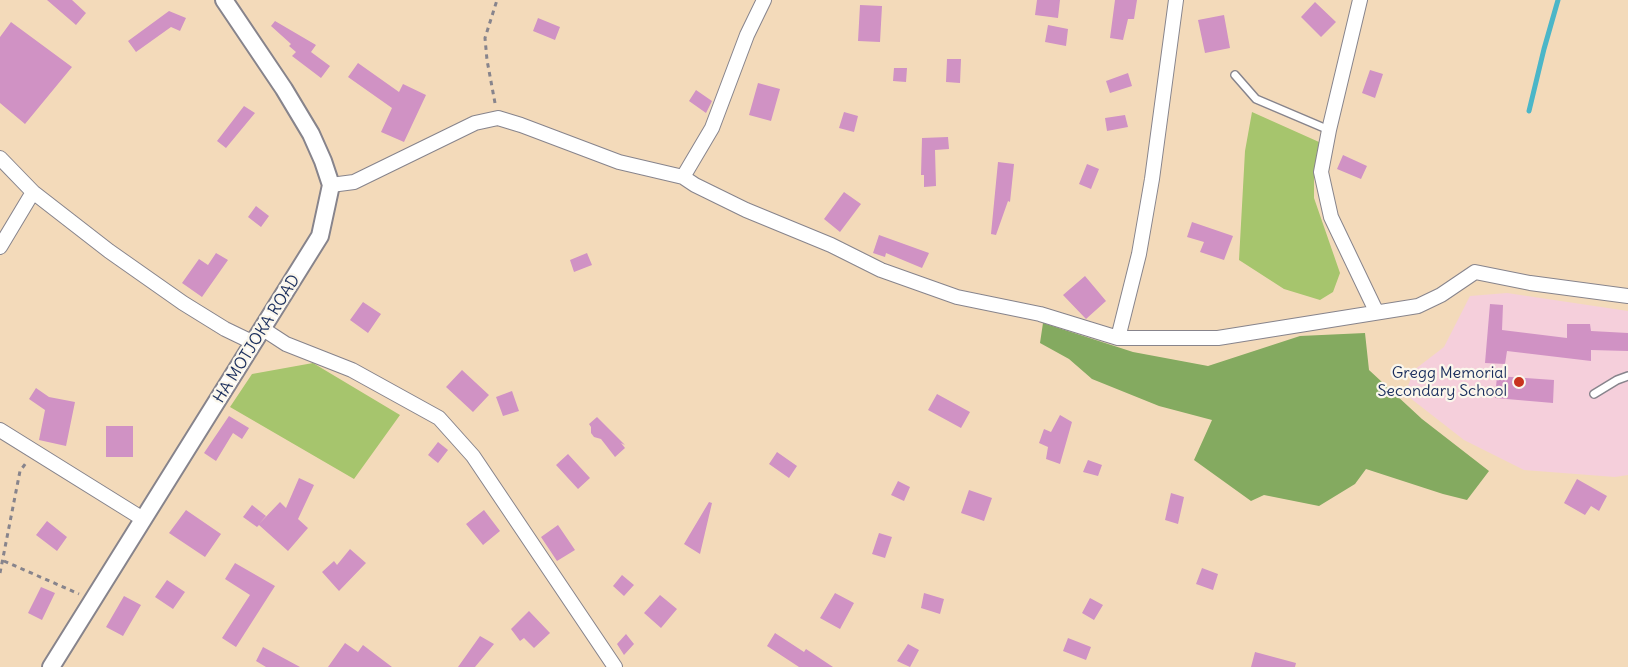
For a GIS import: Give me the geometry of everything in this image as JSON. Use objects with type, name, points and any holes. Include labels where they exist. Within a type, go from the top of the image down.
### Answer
[{"type":"street","points":[[224,0],[284,89],[305,125],[323,160],[331,185],[354,182],[475,123],[498,118],[619,162],[683,177],[746,210],[892,274],[957,297],[1040,314],[1118,338],[1218,338],[1418,306],[1441,295],[1475,272],[1530,284],[1628,296]]},
{"type":"street","points":[[683,177],[712,128],[747,35],[764,0]]},
{"type":"street","points":[[1118,338],[1139,254],[1152,179],[1163,112],[1176,0]]},
{"type":"street","points":[[1360,0],[1321,172],[1331,217],[1376,311]]},
{"type":"street","points":[[0,158],[33,192],[110,251],[183,303],[225,329],[286,344],[352,370],[439,418],[473,456],[615,667]]},
{"type":"street","name":"HA MOTJOKA ROAD","points":[[51,667],[320,236],[331,185]]},
{"type":"street","points":[[0,247],[33,192]]},
{"type":"street","points":[[0,430],[144,519]]},
{"type":"lane","points":[[1235,75],[1256,99],[1329,130]]},
{"type":"lane","points":[[1594,394],[1628,376]]},
{"type":"path","points":[[498,0],[485,38],[498,118]]},
{"type":"path","points":[[0,573],[20,471],[34,451]]},
{"type":"path","points":[[4,561],[93,600]]},
{"type":"shaded area","name":"Gregg Memorial Secondary School","points":[[1507,293],[1628,311],[1628,475],[1615,477],[1524,470],[1464,440],[1405,394],[1414,370],[1444,347],[1470,296]]},
{"type":"green space","points":[[1252,112],[1319,142],[1314,175],[1314,198],[1340,273],[1333,292],[1320,300],[1284,289],[1239,260],[1245,151]]},
{"type":"green space","points":[[1043,323],[1133,352],[1208,366],[1300,336],[1365,333],[1369,370],[1422,419],[1489,471],[1467,500],[1366,469],[1355,484],[1319,506],[1264,495],[1251,501],[1194,460],[1212,420],[1159,406],[1092,379],[1069,359],[1040,343]]},
{"type":"green space","points":[[313,363],[400,415],[354,479],[230,407],[252,374]]},
{"type":"building","points":[[47,0],[72,0],[86,13],[76,25]]},
{"type":"building","points":[[1037,0],[1060,0],[1058,18],[1035,15]]},
{"type":"building","points":[[1115,0],[1137,0],[1134,19],[1128,19],[1123,40],[1110,38]]},
{"type":"building","points":[[1315,2],[1336,22],[1321,37],[1301,17]]},
{"type":"building","points":[[860,5],[882,6],[880,42],[858,41]]},
{"type":"building","points":[[169,11],[186,18],[180,31],[171,27],[136,52],[128,41]]},
{"type":"building","points":[[1224,15],[1230,48],[1205,53],[1198,20]]},
{"type":"building","points":[[538,18],[560,27],[555,40],[533,31]]},
{"type":"building","points":[[275,21],[316,45],[311,52],[330,66],[321,78],[292,56],[296,52],[289,46],[291,44],[271,26]]},
{"type":"building","points":[[11,22],[72,67],[25,124],[0,103],[0,37]]},
{"type":"building","points":[[1048,25],[1068,29],[1066,46],[1045,42]]},
{"type":"building","points":[[947,59],[961,59],[960,83],[946,82]]},
{"type":"building","points":[[358,63],[399,92],[403,84],[426,95],[404,142],[381,132],[392,108],[348,77]]},
{"type":"building","points":[[894,68],[907,68],[906,82],[893,81]]},
{"type":"building","points":[[1370,70],[1383,74],[1375,98],[1362,93]]},
{"type":"building","points":[[1128,73],[1132,86],[1110,93],[1106,81]]},
{"type":"building","points":[[758,83],[780,89],[771,121],[749,115]]},
{"type":"building","points":[[696,90],[712,101],[706,113],[689,101]]},
{"type":"building","points":[[244,106],[255,113],[226,148],[217,141]]},
{"type":"building","points":[[844,112],[858,116],[854,132],[839,128]]},
{"type":"building","points":[[1125,115],[1128,127],[1107,131],[1105,118]]},
{"type":"building","points":[[948,137],[949,149],[935,150],[936,186],[924,187],[924,175],[921,175],[922,138]]},
{"type":"building","points":[[1343,155],[1367,166],[1361,179],[1337,169]]},
{"type":"building","points":[[998,162],[1014,164],[1010,202],[1008,201],[996,235],[991,234]]},
{"type":"building","points":[[1087,164],[1099,169],[1091,189],[1079,184]]},
{"type":"building","points":[[844,192],[861,204],[840,232],[824,219]]},
{"type":"building","points":[[256,206],[269,216],[261,227],[248,217]]},
{"type":"building","points":[[1192,222],[1233,236],[1224,260],[1200,252],[1204,242],[1187,237]]},
{"type":"building","points":[[879,235],[929,253],[922,268],[886,253],[885,257],[873,253]]},
{"type":"building","points":[[216,253],[228,260],[202,297],[182,283],[199,259],[208,265]]},
{"type":"building","points":[[587,253],[592,265],[574,272],[570,260]]},
{"type":"building","points":[[1085,276],[1106,301],[1086,319],[1063,295]]},
{"type":"building","points":[[363,302],[381,314],[368,333],[350,320]]},
{"type":"building","points":[[1490,304],[1503,305],[1502,330],[1567,338],[1567,324],[1590,324],[1591,331],[1628,333],[1628,351],[1591,350],[1591,361],[1507,351],[1505,364],[1485,363]]},
{"type":"building","points":[[462,370],[489,395],[473,412],[446,387]]},
{"type":"building","points":[[1497,376],[1554,380],[1553,403],[1495,398]]},
{"type":"building","points":[[36,388],[49,397],[75,402],[66,446],[39,440],[45,410],[29,399]]},
{"type":"building","points":[[512,391],[519,411],[503,416],[496,397]]},
{"type":"building","points":[[937,394],[970,412],[961,428],[928,410]]},
{"type":"building","points":[[1060,415],[1072,422],[1060,464],[1046,459],[1048,447],[1039,443],[1044,429],[1051,432]]},
{"type":"building","points":[[229,416],[249,428],[242,439],[233,433],[216,461],[204,453]]},
{"type":"building","points":[[597,417],[625,445],[621,443],[625,448],[615,457],[601,439],[594,437],[591,433],[589,424]]},
{"type":"building","points":[[106,426],[133,426],[133,457],[106,457]]},
{"type":"building","points":[[438,442],[448,450],[438,463],[428,455]]},
{"type":"building","points":[[777,452],[797,466],[789,478],[769,464]]},
{"type":"building","points":[[568,454],[590,478],[578,489],[556,465]]},
{"type":"building","points":[[1088,460],[1102,465],[1098,476],[1083,472]]},
{"type":"building","points":[[299,478],[314,485],[298,519],[308,528],[288,551],[259,525],[257,527],[243,517],[252,505],[266,516],[259,524],[280,502],[286,508]]},
{"type":"building","points":[[1577,479],[1607,496],[1599,511],[1591,506],[1585,515],[1564,503]]},
{"type":"building","points":[[898,481],[910,487],[904,501],[891,495]]},
{"type":"building","points":[[969,490],[992,498],[984,521],[961,513]]},
{"type":"building","points":[[1171,493],[1184,497],[1178,524],[1165,520]]},
{"type":"building","points":[[709,502],[712,503],[700,554],[684,544]]},
{"type":"building","points":[[186,510],[221,534],[205,557],[169,533]]},
{"type":"building","points":[[484,510],[500,531],[483,545],[466,524]]},
{"type":"building","points":[[47,521],[67,537],[57,551],[36,535]]},
{"type":"building","points":[[558,525],[575,550],[557,561],[541,537]]},
{"type":"building","points":[[879,533],[892,537],[885,558],[872,554]]},
{"type":"building","points":[[350,549],[366,563],[339,591],[322,572],[334,561],[337,565]]},
{"type":"building","points":[[235,563],[275,586],[236,647],[222,638],[250,595],[225,579]]},
{"type":"building","points":[[1202,568],[1218,574],[1213,590],[1196,584]]},
{"type":"building","points":[[622,575],[634,585],[624,596],[613,586]]},
{"type":"building","points":[[167,580],[185,592],[173,609],[155,597]]},
{"type":"building","points":[[41,587],[55,593],[42,620],[28,613]]},
{"type":"building","points":[[835,593],[854,603],[840,629],[820,618]]},
{"type":"building","points":[[924,593],[944,599],[940,614],[921,608]]},
{"type":"building","points":[[660,595],[677,609],[661,628],[644,613]]},
{"type":"building","points":[[124,596],[141,605],[123,636],[106,627]]},
{"type":"building","points":[[1090,598],[1103,605],[1094,620],[1082,613]]},
{"type":"building","points":[[529,611],[550,633],[534,648],[524,638],[520,641],[511,629]]},
{"type":"building","points":[[775,633],[804,652],[806,649],[833,667],[799,667],[767,646]]},
{"type":"building","points":[[626,634],[634,644],[624,655],[617,644]]},
{"type":"building","points":[[480,636],[494,644],[475,667],[458,667]]},
{"type":"building","points":[[1068,638],[1091,647],[1086,660],[1063,651]]},
{"type":"building","points":[[345,643],[358,652],[363,645],[392,667],[328,667]]},
{"type":"building","points":[[908,644],[919,650],[910,667],[897,661]]},
{"type":"building","points":[[263,647],[300,667],[266,667],[256,661]]},
{"type":"building","points":[[1255,652],[1296,663],[1295,667],[1251,667]]},
{"type":"waterway","points":[[1529,111],[1558,0]]},
{"type":"place","name":"Gregg Memorial Secondary School","points":[[1519,382]]}]
